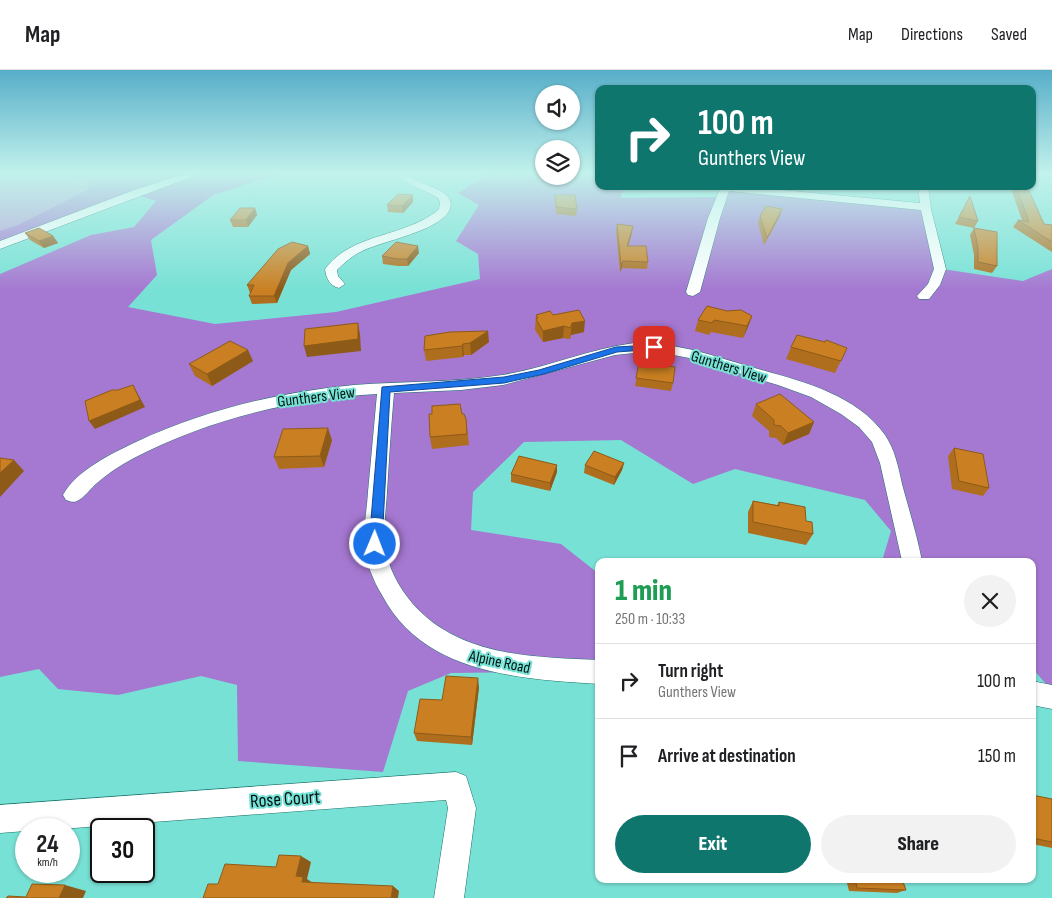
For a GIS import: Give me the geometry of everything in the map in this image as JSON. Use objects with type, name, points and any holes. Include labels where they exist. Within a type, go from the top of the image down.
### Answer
[{"type":"street","points":[[0,245],[83,213]]},
{"type":"street","points":[[339,284],[330,273],[334,265],[347,255],[367,244],[428,222],[440,213]]},
{"type":"street","points":[[693,292],[716,213]]},
{"type":"street","points":[[924,296],[934,285],[940,269],[927,213]]},
{"type":"street","name":"Gunthers View","points":[[73,495],[84,482],[103,467],[142,446],[196,424],[270,402],[338,392],[504,380],[541,372],[616,349],[654,347],[691,354],[811,391],[839,404],[860,418],[873,431],[885,450],[911,558]]},
{"type":"street","name":"Alpine Road","points":[[386,389],[375,544],[383,577],[401,608],[436,639],[469,655],[532,669],[595,672]]},
{"type":"street","points":[[1036,694],[1052,697]]},
{"type":"street","name":"Rose Court","points":[[0,819],[456,786],[462,808],[449,898]]},
{"type":"shaded area","points":[[0,213],[54,213],[0,243]]},
{"type":"shaded area","points":[[42,213],[87,213],[0,247],[0,231],[18,225]]},
{"type":"shaded area","points":[[146,213],[189,213],[151,240],[157,275],[128,307],[215,324],[336,312],[480,279],[478,254],[456,241],[474,213],[928,213],[942,269],[1023,281],[1052,269],[1052,691],[1036,672],[1036,558],[883,558],[891,531],[865,500],[735,469],[693,484],[621,440],[524,442],[473,492],[471,530],[561,544],[595,571],[595,671],[451,673],[408,691],[383,772],[238,761],[237,685],[201,676],[118,695],[58,689],[39,669],[0,677],[0,274],[91,235],[134,227]]},
{"type":"building","points":[[236,213],[252,213],[246,220],[230,220]]},
{"type":"building","points":[[762,213],[780,213],[767,238],[760,216]]},
{"type":"building","points":[[961,213],[975,213],[978,221],[959,217]]},
{"type":"building","points":[[1026,213],[1039,213],[1044,224],[1052,225],[1052,242],[1018,220],[1029,222]]},
{"type":"building","points":[[617,224],[633,226],[627,246],[646,246],[648,262],[623,261],[621,265]]},
{"type":"building","points":[[39,228],[53,236],[39,241],[25,233]]},
{"type":"building","points":[[974,228],[997,232],[997,266],[978,262],[978,248]]},
{"type":"building","points":[[292,242],[308,246],[288,263],[274,296],[249,296],[254,285],[247,285],[278,249]]},
{"type":"building","points":[[396,242],[418,246],[407,259],[382,256]]},
{"type":"building","points":[[707,306],[727,311],[741,310],[752,316],[747,326],[714,320],[712,323],[698,320]]},
{"type":"building","points":[[579,310],[585,321],[572,323],[570,328],[564,326],[543,331],[536,319],[538,318],[536,315],[550,311],[553,315]]},
{"type":"building","points":[[358,323],[358,339],[304,346],[305,329]]},
{"type":"building","points":[[488,331],[462,346],[424,350],[425,336],[450,332]]},
{"type":"building","points":[[797,335],[825,342],[826,340],[847,348],[841,361],[791,347]]},
{"type":"building","points":[[230,341],[248,350],[207,374],[189,364]]},
{"type":"building","points":[[639,362],[675,367],[673,383],[636,378]]},
{"type":"building","points":[[133,385],[140,400],[89,421],[85,401],[112,390]]},
{"type":"building","points":[[780,394],[814,422],[788,433],[781,426],[774,425],[774,420],[756,404]]},
{"type":"building","points":[[460,404],[462,414],[464,414],[466,419],[467,434],[430,437],[429,414],[432,414],[432,406]]},
{"type":"building","points":[[328,428],[320,456],[274,457],[283,429]]},
{"type":"building","points":[[954,448],[983,454],[989,488],[959,481]]},
{"type":"building","points":[[594,451],[624,463],[615,477],[585,465]]},
{"type":"building","points":[[519,456],[557,465],[550,483],[511,474]]},
{"type":"building","points":[[0,458],[14,460],[0,473]]},
{"type":"building","points":[[753,501],[779,506],[779,502],[805,507],[806,521],[812,522],[813,534],[753,522]]},
{"type":"building","points":[[446,676],[478,678],[471,737],[414,733],[420,699],[442,700]]},
{"type":"building","points":[[1036,796],[1052,799],[1052,842],[1036,839]]},
{"type":"building","points":[[279,855],[301,856],[296,876],[303,877],[302,882],[393,886],[391,898],[203,898],[208,884],[218,884],[225,864],[276,867]]},
{"type":"building","points":[[856,883],[903,883],[906,890],[857,888]]},
{"type":"building","points":[[32,884],[65,885],[59,898],[6,898],[8,896],[26,897]]},
{"type":"route","points":[[375,544],[386,389],[504,380],[567,365],[616,349],[654,347]]}]
